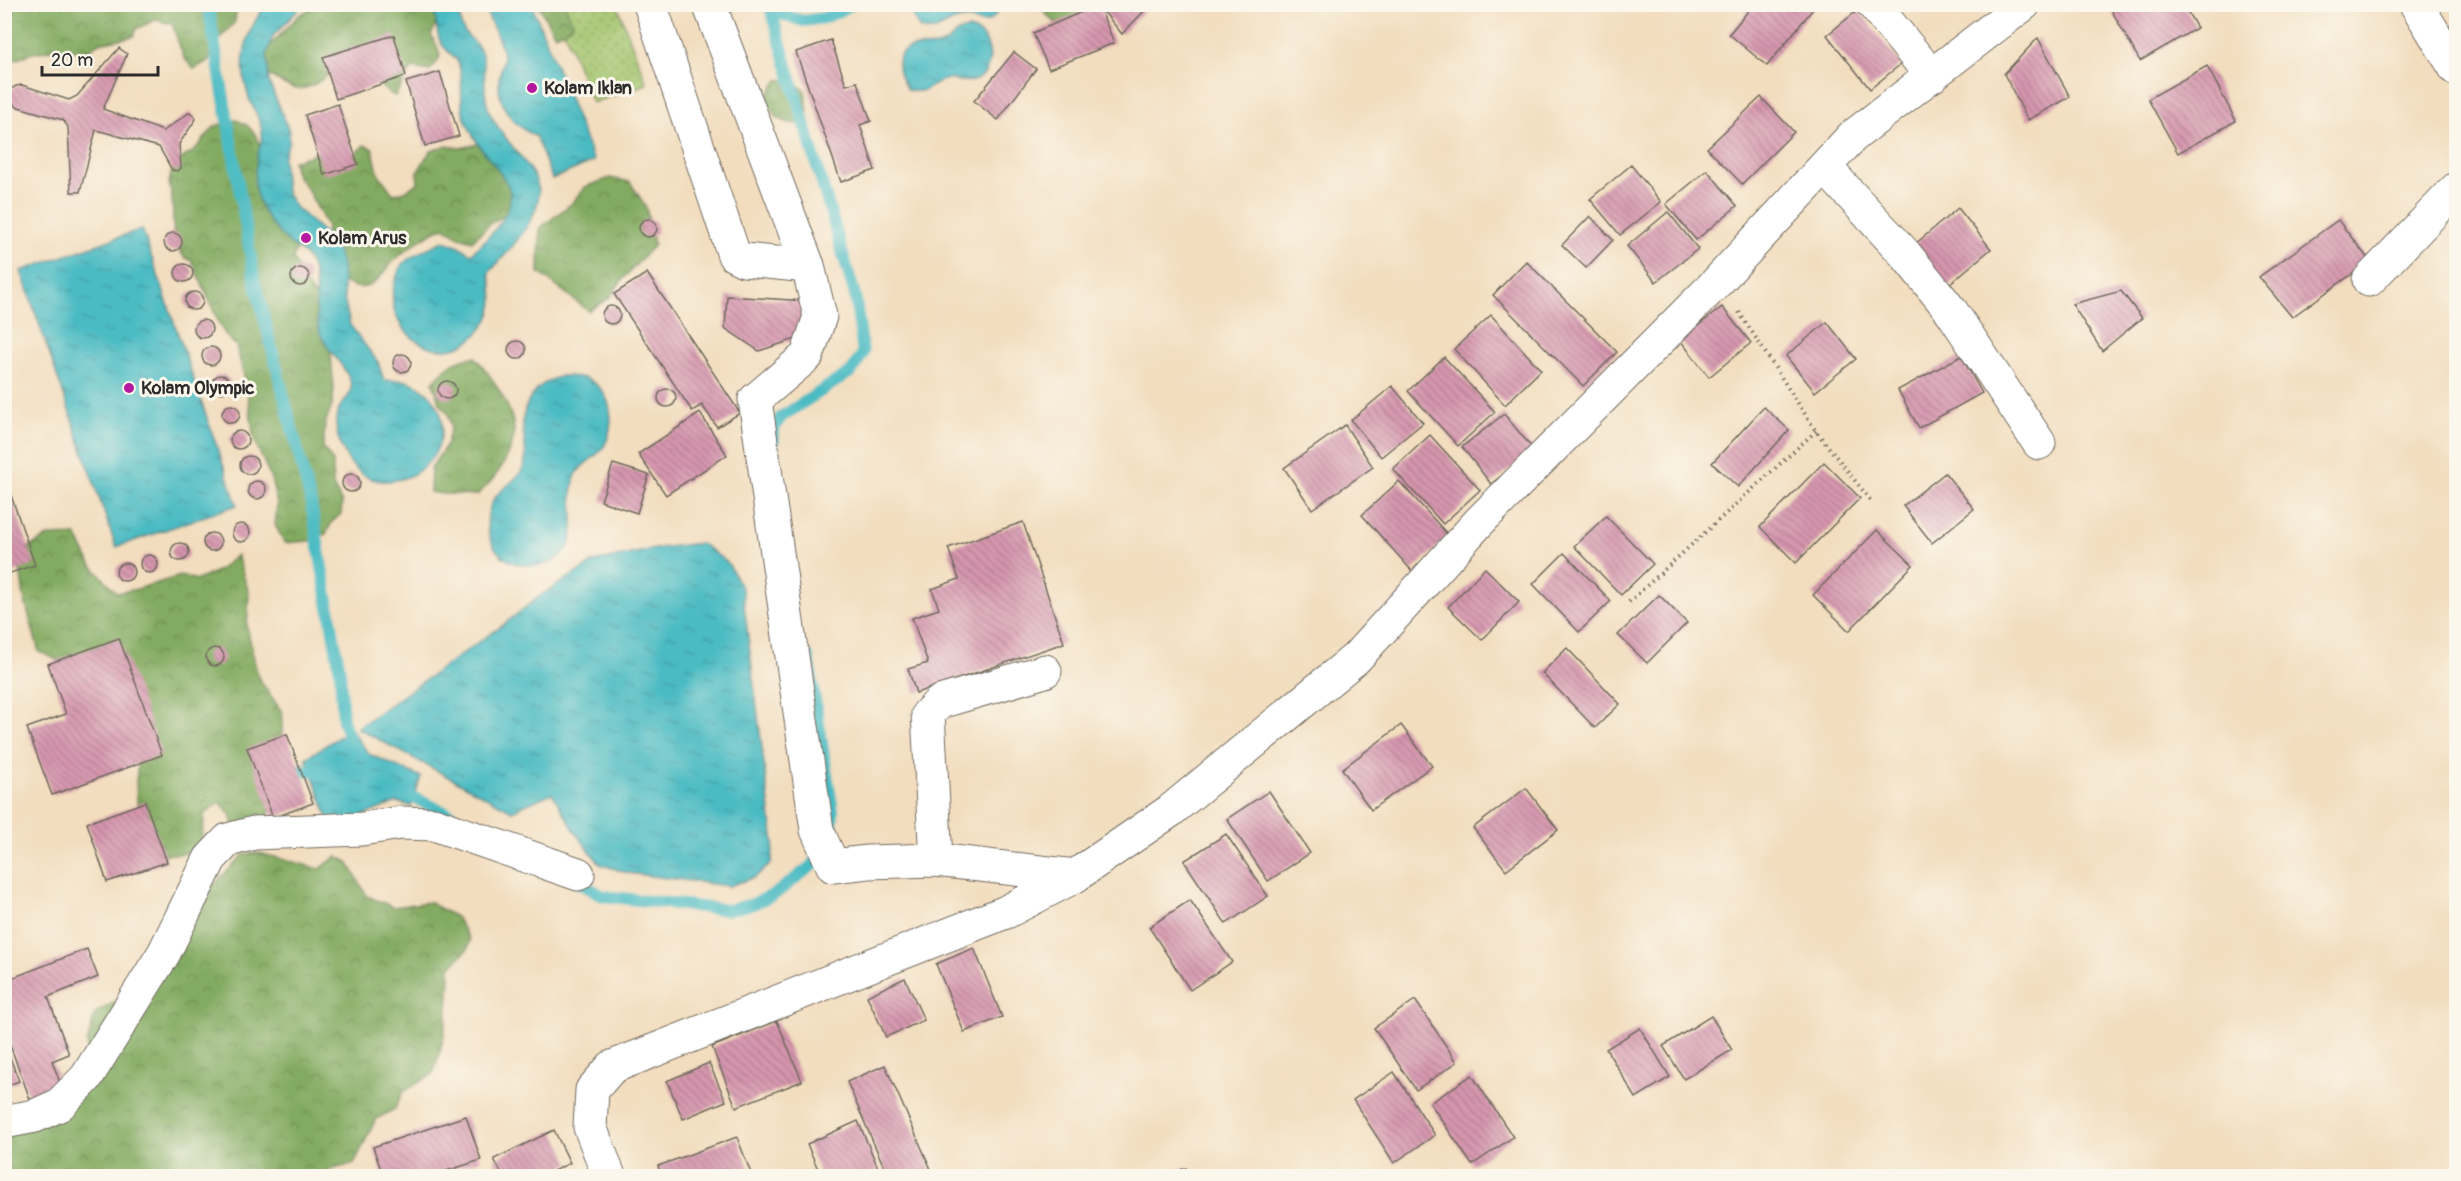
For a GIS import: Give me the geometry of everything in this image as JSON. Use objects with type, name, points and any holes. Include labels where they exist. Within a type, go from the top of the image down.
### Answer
[{"type":"street","points":[[650,4],[734,255],[744,260],[808,266]]},
{"type":"street","points":[[710,4],[808,266],[820,316],[807,356],[755,400],[817,830],[833,866],[868,862],[936,860],[1075,876]]},
{"type":"street","points":[[1873,4],[1932,76]]},
{"type":"street","points":[[609,1176],[590,1127],[592,1090],[612,1067],[1006,912],[1075,876],[1170,811],[1356,658],[1479,522],[1718,281],[1852,137],[2024,4]]},
{"type":"street","points":[[2416,4],[2457,69]]},
{"type":"street","points":[[1825,167],[1906,255],[1952,312],[2039,443]]},
{"type":"street","points":[[2369,280],[2457,189]]},
{"type":"street","points":[[936,860],[928,714],[940,702],[1045,671]]},
{"type":"street","points":[[4,1122],[35,1116],[59,1105],[87,1078],[164,953],[210,859],[228,840],[254,832],[362,829],[401,823],[434,824],[578,874]]},
{"type":"path","points":[[1718,281],[1816,431],[1871,501]]},
{"type":"path","points":[[1629,602],[1816,431]]},
{"type":"green space","points":[[5,4],[237,5],[235,22],[222,36],[208,61],[194,69],[184,58],[172,24],[155,20],[136,29],[134,36],[99,43],[87,51],[51,50],[32,53],[5,64]]},
{"type":"green space","points":[[440,4],[440,16],[431,35],[439,51],[439,58],[429,71],[412,68],[395,96],[386,91],[372,77],[340,66],[310,87],[297,89],[261,71],[262,54],[299,15],[317,5]]},
{"type":"green space","points":[[538,5],[565,5],[573,24],[565,31],[555,35]]},
{"type":"green space","points":[[554,5],[617,5],[647,84],[592,103]]},
{"type":"green space","points":[[1043,5],[1089,5],[1089,9],[1058,25],[1045,13]]},
{"type":"green space","points":[[778,80],[793,80],[805,91],[808,112],[796,124],[779,119],[771,108],[767,96]]},
{"type":"green space","points":[[236,120],[247,125],[255,134],[300,238],[293,259],[312,294],[325,296],[334,389],[332,406],[325,424],[323,448],[333,461],[333,485],[342,503],[341,514],[332,522],[326,534],[310,541],[285,543],[275,525],[277,504],[271,479],[254,439],[246,383],[236,346],[226,336],[217,319],[192,261],[184,257],[174,242],[169,182],[174,163],[194,151],[215,126]]},
{"type":"green space","points":[[486,142],[509,166],[514,210],[491,223],[472,241],[459,237],[444,227],[431,233],[397,258],[380,278],[369,286],[354,287],[339,280],[325,245],[327,226],[306,187],[296,175],[293,161],[323,151],[350,159],[364,145],[373,149],[378,173],[393,194],[405,191],[418,183],[417,173],[430,151],[447,145],[460,148]]},
{"type":"green space","points":[[610,178],[630,182],[646,207],[654,245],[609,298],[589,311],[539,273],[540,228],[572,203],[585,187]]},
{"type":"green space","points":[[475,357],[493,381],[510,412],[514,431],[511,449],[496,475],[477,495],[430,492],[431,468],[447,444],[451,426],[448,414],[439,402],[433,382],[451,364]]},
{"type":"green space","points":[[76,535],[92,566],[117,593],[180,576],[198,580],[219,570],[237,555],[249,593],[247,627],[258,677],[282,712],[282,748],[277,787],[262,836],[236,831],[230,814],[220,802],[204,814],[198,846],[185,853],[152,854],[138,819],[136,782],[139,749],[74,667],[39,652],[24,598],[18,553],[49,536]]},
{"type":"green space","points":[[260,853],[320,869],[337,856],[348,862],[367,896],[393,907],[429,902],[456,917],[470,940],[467,950],[450,967],[446,1021],[433,1074],[403,1092],[395,1109],[376,1119],[354,1164],[333,1169],[318,1176],[5,1176],[5,1126],[91,1081],[87,1044],[95,1013],[138,990],[197,902],[244,854]]},
{"type":"water","points":[[910,4],[1002,5],[986,22],[957,20],[932,31],[920,29],[913,17]]},
{"type":"water","name":"Kolam Arus","points":[[266,5],[303,5],[273,36],[267,54],[269,82],[289,131],[289,142],[283,158],[286,192],[295,207],[323,232],[335,247],[342,264],[344,298],[350,325],[378,362],[384,380],[407,381],[425,391],[436,404],[442,420],[441,437],[435,453],[424,466],[409,476],[389,481],[370,478],[357,470],[344,454],[338,438],[336,422],[340,407],[350,394],[351,384],[349,377],[320,333],[316,313],[315,282],[310,262],[271,222],[256,195],[255,173],[262,132],[245,85],[243,61],[252,26]]},
{"type":"water","name":"Kolam Arus","points":[[433,5],[459,5],[462,27],[479,48],[483,58],[485,95],[489,111],[498,127],[531,171],[537,183],[539,195],[531,220],[524,232],[489,273],[493,298],[491,312],[484,326],[462,345],[446,349],[429,347],[415,339],[403,328],[395,312],[393,295],[399,271],[403,264],[412,257],[443,241],[458,245],[471,254],[495,230],[507,211],[510,196],[506,183],[474,138],[464,116],[459,65],[440,41]]},
{"type":"water","name":"Kolam Iklan","points":[[500,5],[532,5],[594,161],[552,179],[536,137],[520,127],[508,113],[499,88],[502,50],[486,11]]},
{"type":"water","points":[[969,29],[977,32],[987,44],[989,60],[983,75],[972,81],[947,79],[927,89],[908,90],[898,68],[903,52],[915,47],[941,45],[960,31]]},
{"type":"water","name":"Kolam Olympic","points":[[142,229],[237,505],[116,547],[21,271]]},
{"type":"water","points":[[562,376],[584,378],[601,390],[610,408],[610,429],[603,448],[577,473],[573,484],[573,529],[567,549],[558,558],[544,565],[519,564],[508,560],[493,546],[487,525],[488,515],[497,495],[517,477],[524,465],[526,455],[523,420],[528,402],[545,383]]},
{"type":"water","points":[[701,543],[728,563],[742,589],[774,843],[771,864],[755,877],[729,886],[628,873],[600,864],[576,833],[552,793],[512,811],[357,728],[503,625],[541,595],[594,562],[659,548]]},
{"type":"water","points":[[351,729],[369,754],[421,777],[411,806],[397,802],[332,828],[306,758]]},
{"type":"building","points":[[1100,4],[1151,4],[1122,34],[1099,6],[1114,43],[1049,69],[1033,33]]},
{"type":"building","points":[[1754,4],[1817,4],[1767,66],[1729,34]]},
{"type":"building","points":[[2108,4],[2183,4],[2197,28],[2140,61]]},
{"type":"building","points":[[1858,10],[1901,64],[1870,89],[1827,35]]},
{"type":"building","points":[[2456,23],[2456,38],[2451,26]]},
{"type":"building","points":[[394,35],[406,76],[336,99],[323,57]]},
{"type":"building","points":[[2038,38],[2070,97],[2028,120],[2004,74]]},
{"type":"building","points":[[831,40],[846,85],[857,82],[871,121],[860,125],[875,170],[841,182],[796,52]]},
{"type":"building","points":[[119,48],[127,54],[103,109],[163,131],[190,112],[196,119],[179,144],[181,168],[178,171],[172,170],[159,147],[96,130],[80,192],[71,192],[68,127],[63,120],[15,106],[9,96],[10,90],[22,85],[69,100],[77,96]]},
{"type":"building","points":[[1014,52],[1036,69],[998,120],[974,101]]},
{"type":"building","points":[[2207,66],[2236,121],[2178,153],[2148,99]]},
{"type":"building","points":[[440,72],[459,136],[425,146],[406,82]]},
{"type":"building","points":[[1761,97],[1794,132],[1742,184],[1707,148]]},
{"type":"building","points":[[338,104],[358,164],[324,175],[305,115]]},
{"type":"building","points":[[1631,165],[1661,202],[1620,235],[1590,199]]},
{"type":"building","points":[[1707,170],[1737,206],[1696,240],[1666,204]]},
{"type":"building","points":[[1958,208],[1991,249],[1947,286],[1914,245]]},
{"type":"building","points":[[1668,212],[1698,249],[1656,282],[1627,246]]},
{"type":"building","points":[[1590,216],[1613,240],[1586,268],[1562,245]]},
{"type":"building","points":[[648,219],[654,222],[657,228],[654,234],[648,237],[642,234],[639,228],[642,222]]},
{"type":"building","points":[[2338,220],[2370,261],[2292,317],[2259,277]]},
{"type":"building","points":[[173,233],[179,236],[182,242],[179,248],[173,251],[167,248],[164,242],[167,236]]},
{"type":"building","points":[[1526,261],[1617,352],[1583,386],[1493,295]]},
{"type":"building","points":[[184,264],[190,267],[193,273],[190,279],[184,282],[178,279],[175,273],[178,267]]},
{"type":"building","points":[[300,268],[306,271],[309,277],[306,283],[300,286],[294,283],[291,277],[294,271]]},
{"type":"building","points":[[647,273],[740,413],[717,427],[702,405],[692,411],[614,294]]},
{"type":"building","points":[[2121,291],[2142,318],[2102,351],[2072,304]]},
{"type":"building","points":[[194,292],[200,295],[203,301],[200,307],[194,310],[188,307],[185,301],[188,295]]},
{"type":"building","points":[[727,296],[807,301],[805,336],[759,351],[725,328]]},
{"type":"building","points":[[611,306],[617,309],[620,315],[617,321],[611,324],[605,321],[602,315],[605,309]]},
{"type":"building","points":[[1722,307],[1751,343],[1709,377],[1680,340]]},
{"type":"building","points":[[1491,315],[1541,370],[1505,405],[1454,349]]},
{"type":"building","points":[[203,320],[209,323],[212,329],[209,335],[203,338],[197,335],[194,329],[197,323]]},
{"type":"building","points":[[1827,322],[1856,359],[1815,392],[1786,356]]},
{"type":"building","points":[[517,341],[523,344],[526,350],[523,356],[517,359],[511,356],[508,350],[511,344]]},
{"type":"building","points":[[211,347],[217,350],[220,356],[217,362],[211,365],[205,362],[202,356],[205,350]]},
{"type":"building","points":[[402,354],[408,357],[411,363],[408,369],[402,372],[396,369],[393,363],[396,357]]},
{"type":"building","points":[[1961,356],[1982,393],[1919,428],[1898,390]]},
{"type":"building","points":[[1444,357],[1495,412],[1458,446],[1408,391]]},
{"type":"building","points":[[221,375],[227,378],[230,384],[227,390],[221,393],[215,390],[212,384],[215,378]]},
{"type":"building","points":[[447,381],[453,384],[456,390],[453,396],[447,399],[441,396],[438,390],[441,384]]},
{"type":"building","points":[[1392,386],[1423,423],[1381,457],[1351,420]]},
{"type":"building","points":[[667,389],[673,392],[676,398],[673,404],[667,407],[661,404],[658,398],[661,392]]},
{"type":"building","points":[[231,405],[237,408],[240,414],[237,420],[231,423],[225,420],[222,414],[225,408]]},
{"type":"building","points":[[1764,407],[1789,430],[1738,487],[1712,463]]},
{"type":"building","points":[[700,413],[727,455],[666,495],[638,454]]},
{"type":"building","points":[[1504,414],[1534,450],[1491,484],[1462,447]]},
{"type":"building","points":[[1345,425],[1373,467],[1312,509],[1284,468]]},
{"type":"building","points":[[239,431],[245,434],[248,440],[245,446],[239,449],[233,446],[230,440],[233,434]]},
{"type":"building","points":[[1430,435],[1480,490],[1443,524],[1393,469]]},
{"type":"building","points":[[249,456],[255,459],[258,465],[255,471],[249,474],[243,471],[240,465],[243,459]]},
{"type":"building","points":[[1824,462],[1860,498],[1796,563],[1760,527]]},
{"type":"building","points":[[613,464],[649,475],[637,513],[601,501]]},
{"type":"building","points":[[1945,473],[1974,509],[1932,543],[1903,506]]},
{"type":"building","points":[[351,474],[357,477],[360,483],[357,489],[351,492],[345,489],[342,483],[345,477]]},
{"type":"building","points":[[4,475],[35,565],[4,575]]},
{"type":"building","points":[[257,481],[263,484],[266,490],[263,496],[257,499],[251,496],[248,490],[251,484]]},
{"type":"building","points":[[1399,481],[1449,536],[1412,571],[1362,515]]},
{"type":"building","points":[[1606,516],[1653,564],[1621,595],[1574,546]]},
{"type":"building","points":[[1023,522],[1064,643],[916,693],[908,669],[928,663],[912,618],[939,609],[932,589],[959,579],[948,548]]},
{"type":"building","points":[[241,524],[247,527],[250,533],[247,539],[241,542],[235,539],[232,533],[235,527]]},
{"type":"building","points":[[1877,530],[1913,565],[1849,631],[1813,595]]},
{"type":"building","points":[[212,533],[218,536],[221,542],[218,548],[212,551],[206,548],[203,542],[206,536]]},
{"type":"building","points":[[180,543],[186,546],[189,552],[186,558],[180,561],[174,558],[171,552],[174,546]]},
{"type":"building","points":[[1564,553],[1611,601],[1579,632],[1533,584]]},
{"type":"building","points":[[149,555],[155,558],[158,564],[155,570],[149,573],[143,570],[140,564],[143,558]]},
{"type":"building","points":[[125,563],[131,566],[134,572],[131,578],[125,581],[119,578],[116,572],[119,566]]},
{"type":"building","points":[[1485,568],[1519,602],[1482,640],[1448,607]]},
{"type":"building","points":[[1659,595],[1687,623],[1647,663],[1618,635]]},
{"type":"building","points":[[119,638],[162,755],[52,795],[27,728],[66,714],[48,664]]},
{"type":"building","points":[[215,648],[221,651],[224,657],[221,663],[215,666],[209,663],[206,657],[209,651]]},
{"type":"building","points":[[1567,648],[1620,704],[1595,728],[1542,673]]},
{"type":"building","points":[[1401,725],[1432,766],[1371,810],[1342,769]]},
{"type":"building","points":[[287,734],[313,803],[273,818],[247,748]]},
{"type":"building","points":[[1526,788],[1558,830],[1506,870],[1473,828]]},
{"type":"building","points":[[1269,791],[1310,853],[1268,881],[1227,819]]},
{"type":"building","points":[[145,802],[167,862],[107,882],[87,823]]},
{"type":"building","points":[[1226,834],[1268,896],[1226,924],[1184,861]]},
{"type":"building","points":[[1190,900],[1232,962],[1190,990],[1149,927]]},
{"type":"building","points":[[974,948],[1002,1017],[964,1032],[936,964]]},
{"type":"building","points":[[87,949],[98,977],[48,997],[69,1054],[52,1061],[65,1096],[33,1107],[4,1029],[4,981]]},
{"type":"building","points":[[905,978],[924,1020],[886,1037],[867,996]]},
{"type":"building","points":[[1415,1000],[1457,1062],[1416,1090],[1374,1028]]},
{"type":"building","points":[[1711,1016],[1732,1050],[1684,1079],[1663,1046]]},
{"type":"building","points":[[777,1021],[802,1081],[736,1107],[712,1047]]},
{"type":"building","points":[[1640,1028],[1670,1077],[1636,1098],[1606,1049]]},
{"type":"building","points":[[4,1042],[19,1081],[4,1087]]},
{"type":"building","points":[[709,1063],[726,1101],[683,1119],[667,1081]]},
{"type":"building","points":[[885,1065],[934,1176],[888,1176],[847,1082]]},
{"type":"building","points":[[1394,1072],[1435,1135],[1394,1163],[1353,1100]]},
{"type":"building","points":[[1472,1075],[1513,1137],[1472,1165],[1430,1103]]},
{"type":"building","points":[[466,1116],[481,1160],[440,1173],[442,1176],[383,1176],[373,1147]]},
{"type":"building","points":[[858,1121],[879,1170],[865,1176],[821,1176],[807,1144]]},
{"type":"building","points":[[554,1130],[570,1163],[543,1176],[503,1176],[494,1159]]},
{"type":"building","points":[[737,1137],[752,1176],[661,1176],[658,1166]]},
{"type":"building","points":[[1186,1168],[1190,1176],[1166,1176]]},
{"type":"waterway","points":[[208,4],[255,282],[311,503],[340,672],[343,721],[352,746]]},
{"type":"waterway","points":[[774,440],[773,430],[781,417],[852,371],[863,353],[855,295],[771,11],[803,21],[824,18],[853,4]]},
{"type":"waterway","points":[[575,880],[603,896],[728,910],[753,904],[775,894],[814,864],[831,835],[833,812],[808,656]]},
{"type":"waterway","points":[[300,770],[327,772]]},
{"type":"waterway","points":[[401,792],[451,815]]},
{"type":"place","name":"Kolam Iklan","points":[[532,88]]},
{"type":"place","name":"Kolam Arus","points":[[306,238]]},
{"type":"place","name":"Kolam Olympic","points":[[129,388]]}]
